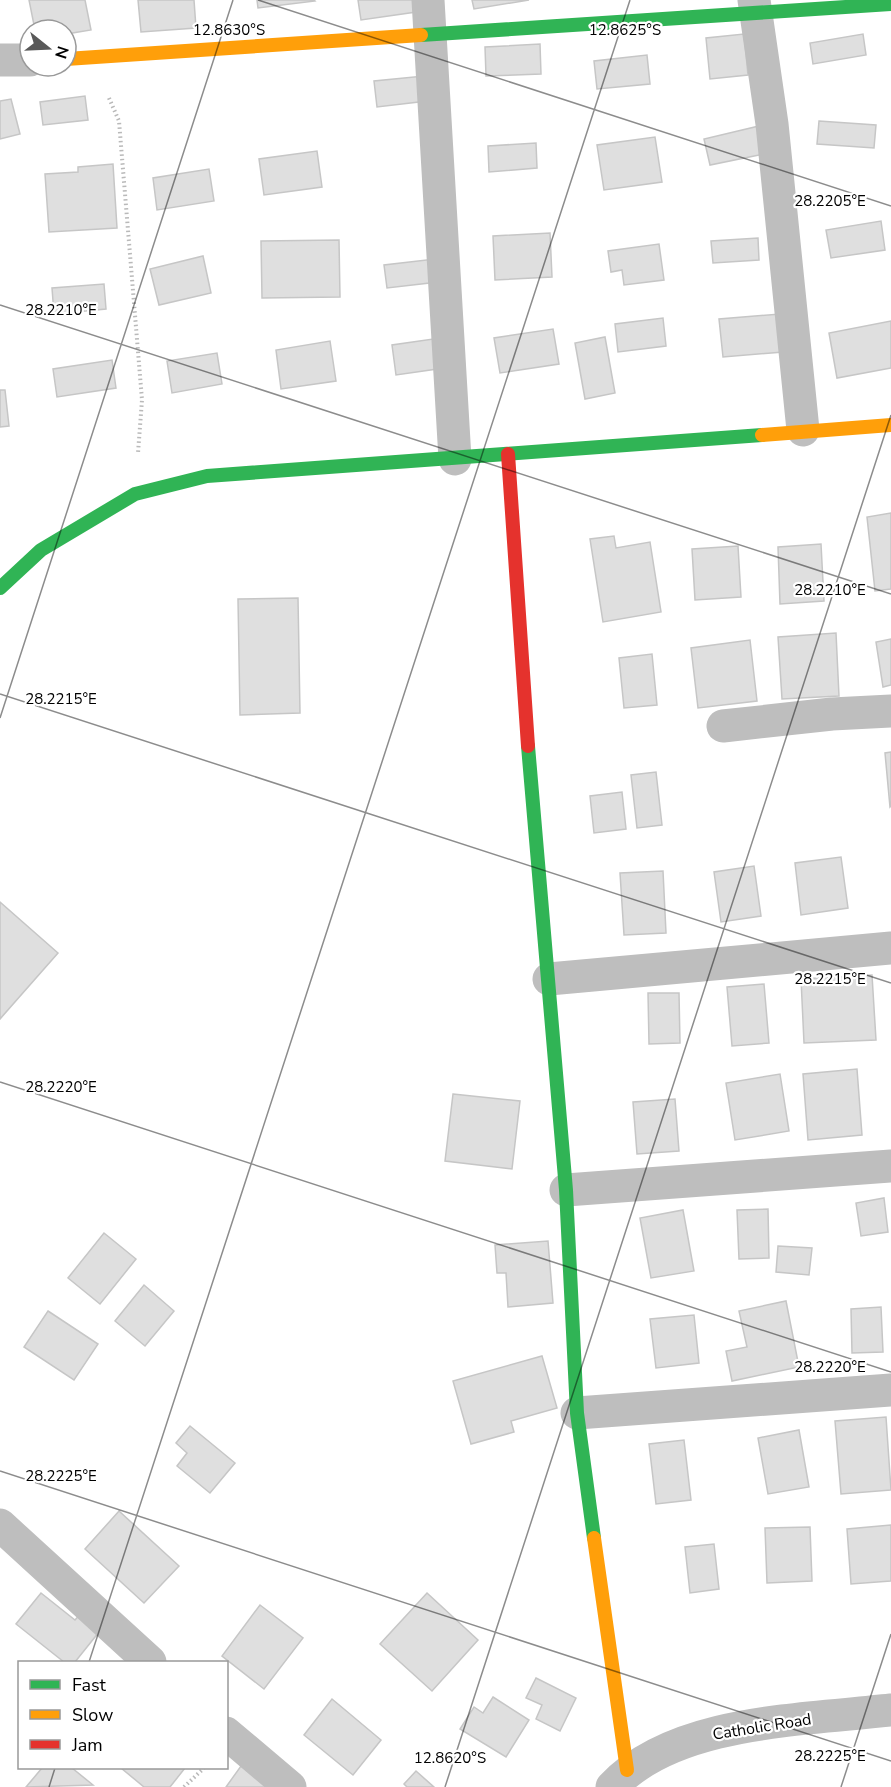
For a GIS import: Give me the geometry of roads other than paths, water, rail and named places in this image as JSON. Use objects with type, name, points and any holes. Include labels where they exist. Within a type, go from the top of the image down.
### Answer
[{"type":"street","points":[[428,0],[432,36],[455,459]]},
{"type":"street","points":[[78,59],[432,36],[755,6],[891,4]]},
{"type":"street","points":[[755,6],[772,124],[803,430]]},
{"type":"street","points":[[0,60],[18,60]]},
{"type":"street","points":[[0,588],[40,550],[135,494],[207,476],[455,459],[891,424]]},
{"type":"street","points":[[508,454],[530,780],[566,1190],[577,1413],[619,1779]]},
{"type":"street","points":[[723,726],[832,714],[891,711]]},
{"type":"street","points":[[549,979],[891,948]]},
{"type":"street","points":[[566,1190],[891,1166]]},
{"type":"street","points":[[577,1413],[891,1390]]},
{"type":"street","points":[[0,1525],[149,1661]]},
{"type":"street","name":"Catholic Road","points":[[619,1779],[682,1742],[733,1729],[891,1710]]},
{"type":"street","points":[[228,1735],[290,1787]]}]
